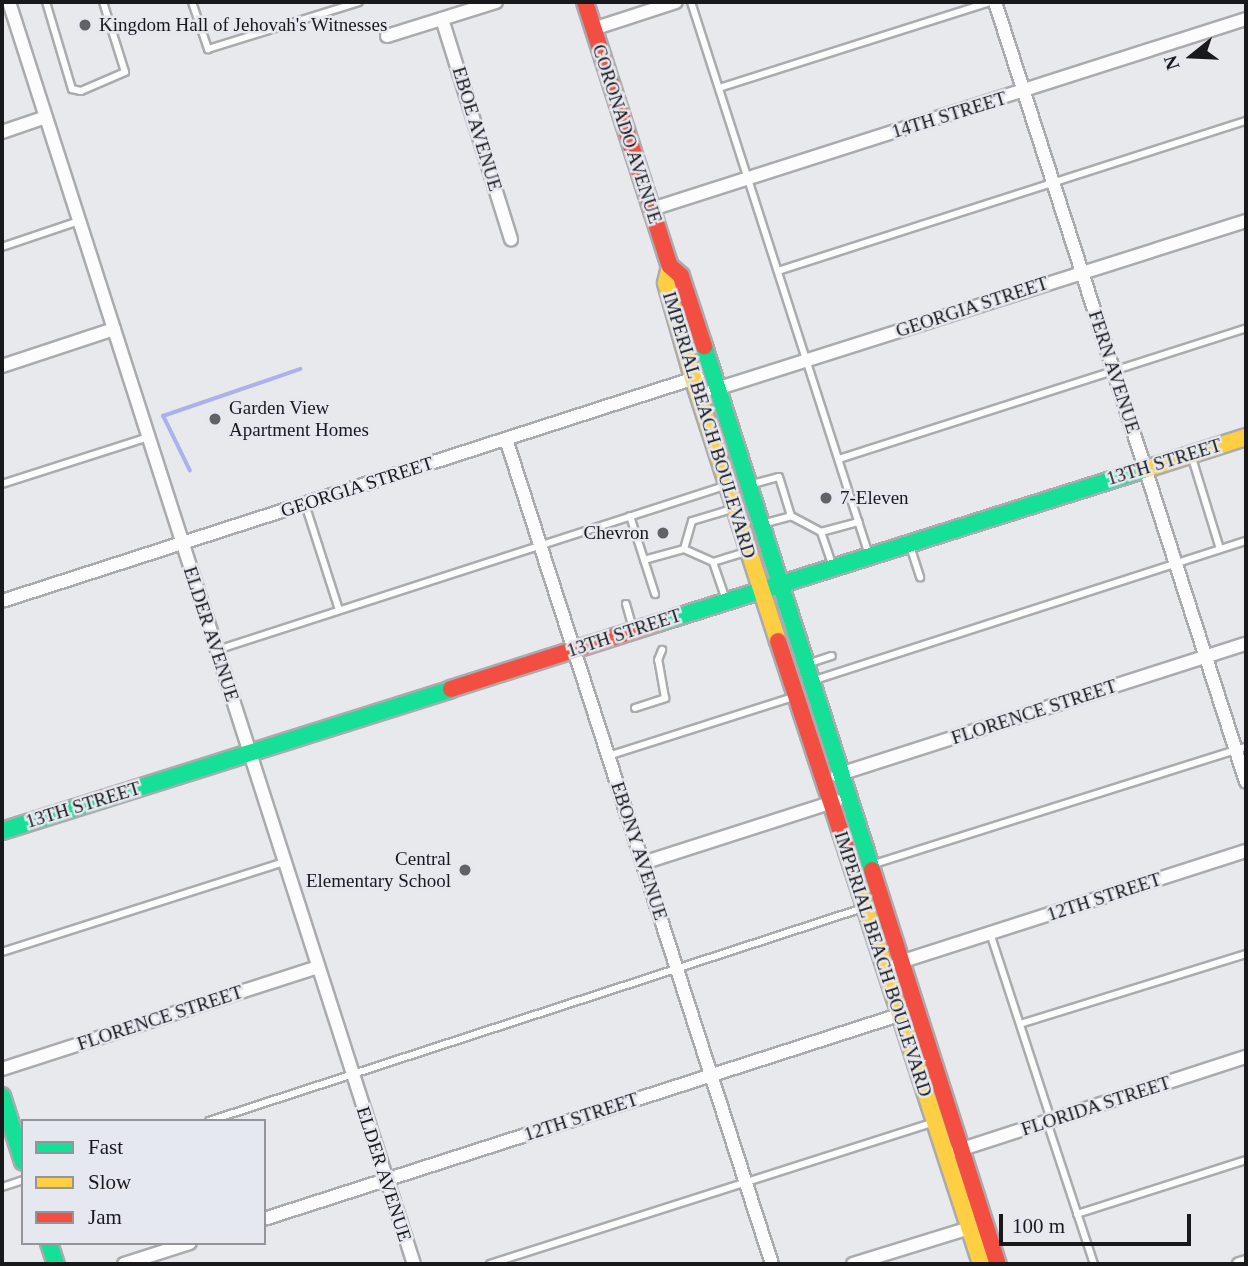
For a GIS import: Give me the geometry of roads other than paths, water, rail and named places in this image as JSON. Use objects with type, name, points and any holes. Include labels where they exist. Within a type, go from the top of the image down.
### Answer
[{"type":"main road","name":"CORONADO AVENUE","points":[[584,2],[670,266]]},
{"type":"main road","name":"IMPERIAL BEACH BOULEVARD","points":[[981,1264],[969,1228],[953,1152],[900,962],[681,276],[670,266],[666,283],[696,386],[863,908],[935,1123],[953,1152],[998,1264]]},
{"type":"main road","name":"13TH STREET","points":[[2,831],[1246,437]]},
{"type":"main road","points":[[2,1096],[21,1156]]},
{"type":"main road","points":[[50,1245],[56,1264]]},
{"type":"street","points":[[387,36],[496,2]]},
{"type":"street","points":[[593,29],[676,2]]},
{"type":"street","name":"FERN AVENUE","points":[[992,2],[1024,92],[1206,657],[1241,749],[1246,782]]},
{"type":"street","name":"ELDER AVENUE","points":[[10,8],[414,1264]]},
{"type":"street","name":"EBOE AVENUE","points":[[442,19],[511,239]]},
{"type":"street","name":"14TH STREET","points":[[652,209],[1246,19]]},
{"type":"street","points":[[2,132],[46,117]]},
{"type":"street","name":"GEORGIA STREET","points":[[2,601],[506,439],[696,386],[717,388],[1246,221]]},
{"type":"street","points":[[2,366],[114,329]]},
{"type":"street","name":"GEORGIA STREET","points":[[696,386],[712,372]]},
{"type":"street","name":"EBONY AVENUE","points":[[506,439],[772,1264]]},
{"type":"street","name":"FLORENCE STREET","points":[[822,779],[1246,644]]},
{"type":"street","points":[[643,863],[848,797]]},
{"type":"street","name":"12TH STREET","points":[[883,968],[1246,851]]},
{"type":"street","name":"FLORENCE STREET","points":[[2,1069],[318,967]]},
{"type":"street","name":"12TH STREET","points":[[266,1218],[899,1015]]},
{"type":"street","name":"FLORIDA STREET","points":[[953,1152],[1246,1058]]},
{"type":"street","points":[[853,1264],[969,1228]]},
{"type":"street","points":[[124,1264],[184,1245]]},
{"type":"street","points":[[1238,1264],[1246,1262]]},
{"type":"lane","points":[[46,2],[72,89],[81,92],[125,72],[103,2]]},
{"type":"lane","points":[[192,2],[208,49],[359,2]]},
{"type":"lane","points":[[691,2],[869,555]]},
{"type":"lane","points":[[719,88],[992,2]]},
{"type":"lane","points":[[778,271],[1246,121]]},
{"type":"lane","points":[[2,247],[79,221]]},
{"type":"lane","points":[[839,459],[1246,328]]},
{"type":"lane","points":[[2,484],[148,437]]},
{"type":"lane","points":[[1191,454],[1220,549]]},
{"type":"lane","points":[[748,485],[779,477],[791,516]]},
{"type":"lane","points":[[217,650],[727,486]]},
{"type":"lane","points":[[305,503],[340,610]]},
{"type":"lane","points":[[684,549],[692,521],[734,508]]},
{"type":"lane","points":[[630,516],[655,594]]},
{"type":"lane","points":[[760,525],[791,516],[821,532],[833,566]]},
{"type":"lane","points":[[821,532],[859,522]]},
{"type":"lane","points":[[810,681],[1246,541]]},
{"type":"lane","points":[[909,542],[920,577]]},
{"type":"lane","points":[[644,561],[684,549],[713,562],[748,551]]},
{"type":"lane","points":[[713,562],[726,600]]},
{"type":"lane","points":[[626,604],[634,630]]},
{"type":"lane","points":[[635,708],[665,698],[658,660],[662,650]]},
{"type":"lane","points":[[805,664],[832,656]]},
{"type":"lane","points":[[608,756],[794,696]]},
{"type":"lane","points":[[870,866],[1241,749]]},
{"type":"lane","points":[[2,952],[284,862]]},
{"type":"lane","points":[[215,1119],[863,908]]},
{"type":"lane","points":[[990,933],[1094,1264]]},
{"type":"lane","points":[[1020,1024],[1246,954]]},
{"type":"lane","points":[[490,1264],[935,1123]]},
{"type":"lane","points":[[1077,1214],[1246,1160]]},
{"type":"lane","points":[[2,1187],[21,1181]]},
{"type":"waterway","points":[[190,471],[163,416],[300,369]]},
{"type":"place","name":"Kingdom Hall of Jehovah's Witnesses","points":[[85,25]]},
{"type":"place","name":"Garden View Apartment Homes","points":[[215,419]]},
{"type":"place","name":"7-Eleven","points":[[826,498]]},
{"type":"place","name":"Chevron","points":[[663,533]]},
{"type":"place","name":"Central Elementary School","points":[[465,870]]}]
